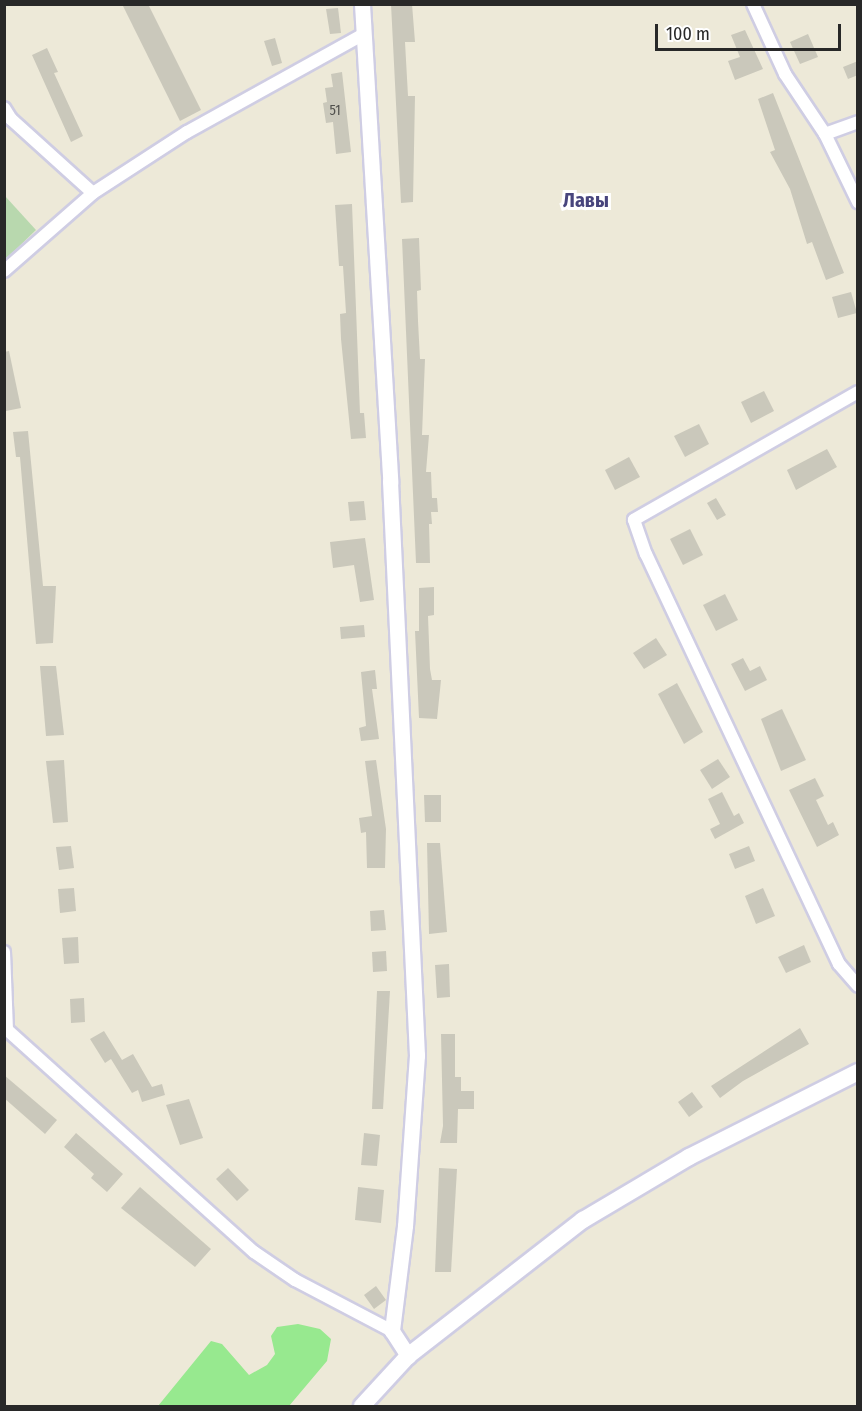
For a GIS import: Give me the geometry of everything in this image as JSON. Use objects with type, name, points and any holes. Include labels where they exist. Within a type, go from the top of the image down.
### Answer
[{"type":"main road","points":[[362,1407],[408,1356],[583,1220],[689,1157],[858,1072]]},
{"type":"street","points":[[362,4],[417,1055],[405,1226],[392,1331]]},
{"type":"street","points":[[753,4],[785,74],[825,134],[858,202]]},
{"type":"street","points":[[4,271],[93,193],[187,132],[364,34]]},
{"type":"street","points":[[4,108],[11,119],[93,193]]},
{"type":"street","points":[[825,134],[858,122]]},
{"type":"street","points":[[858,392],[634,520],[646,554],[840,964],[858,986]]},
{"type":"street","points":[[4,952],[6,1028],[254,1252],[295,1280],[392,1331],[408,1356]]},
{"type":"green space","points":[[5,196],[36,230],[5,260]]},
{"type":"green space","points":[[298,1324],[320,1329],[331,1339],[327,1361],[289,1406],[158,1406],[211,1341],[222,1344],[249,1375],[267,1365],[275,1354],[271,1336],[277,1327]]},
{"type":"building","points":[[122,4],[148,4],[201,110],[180,121]]},
{"type":"building","points":[[391,4],[412,4],[415,42],[405,42],[408,96],[415,96],[413,202],[401,203]]},
{"type":"building","points":[[338,8],[341,33],[330,34],[326,9]]},
{"type":"building","points":[[745,30],[763,69],[735,80],[728,61],[740,57],[731,35]]},
{"type":"building","points":[[808,34],[818,57],[800,64],[790,42]]},
{"type":"building","points":[[275,38],[282,63],[272,66],[264,41]]},
{"type":"building","points":[[47,48],[58,72],[54,73],[83,136],[71,142],[32,55]]},
{"type":"building","points":[[858,61],[858,75],[848,79],[843,67]]},
{"type":"building","points":[[342,72],[351,152],[336,154],[333,122],[326,123],[323,103],[327,102],[325,88],[333,87],[331,74]]},
{"type":"building","points":[[773,93],[844,273],[826,280],[812,242],[807,244],[790,189],[770,152],[775,150],[758,99]]},
{"type":"building","points":[[352,204],[360,413],[364,413],[366,438],[351,439],[341,339],[340,314],[346,313],[343,266],[339,266],[335,205]]},
{"type":"building","points":[[419,238],[421,290],[417,291],[418,321],[420,359],[425,359],[422,435],[429,435],[426,472],[431,472],[432,498],[437,498],[438,512],[431,512],[432,524],[429,524],[430,563],[416,563],[402,239]]},
{"type":"building","points":[[851,292],[857,313],[838,318],[832,297]]},
{"type":"building","points":[[9,351],[21,408],[6,411],[4,352]]},
{"type":"building","points":[[764,391],[774,411],[751,423],[741,402]]},
{"type":"building","points":[[699,424],[709,444],[685,457],[674,436]]},
{"type":"building","points":[[28,431],[43,586],[56,586],[53,643],[36,644],[20,457],[16,457],[13,432]]},
{"type":"building","points":[[827,449],[837,467],[796,490],[787,470]]},
{"type":"building","points":[[629,457],[640,477],[615,490],[605,470]]},
{"type":"building","points":[[716,498],[726,515],[717,520],[707,503]]},
{"type":"building","points":[[364,501],[366,520],[350,521],[348,502]]},
{"type":"building","points":[[690,529],[703,555],[683,565],[670,539]]},
{"type":"building","points":[[365,538],[374,600],[360,602],[354,565],[333,568],[330,542]]},
{"type":"building","points":[[434,587],[434,615],[428,616],[432,680],[441,680],[437,719],[419,718],[415,631],[419,631],[419,588]]},
{"type":"building","points":[[725,594],[738,620],[716,631],[703,605]]},
{"type":"building","points":[[364,625],[365,637],[341,639],[340,627]]},
{"type":"building","points":[[656,638],[667,655],[644,669],[633,653]]},
{"type":"building","points":[[743,658],[750,671],[760,666],[767,680],[745,691],[731,664]]},
{"type":"building","points":[[40,666],[56,666],[64,735],[46,736]]},
{"type":"building","points":[[375,670],[377,689],[372,689],[379,739],[361,741],[359,728],[366,726],[361,672]]},
{"type":"building","points":[[677,683],[703,732],[684,744],[658,694]]},
{"type":"building","points":[[782,709],[806,760],[781,771],[761,719]]},
{"type":"building","points":[[718,759],[730,777],[712,789],[700,770]]},
{"type":"building","points":[[64,760],[68,822],[53,823],[46,761]]},
{"type":"building","points":[[376,760],[386,829],[385,868],[367,868],[366,832],[361,833],[359,818],[372,816],[365,761]]},
{"type":"building","points":[[815,778],[824,796],[816,800],[828,825],[833,822],[839,835],[817,847],[789,790]]},
{"type":"building","points":[[722,792],[734,816],[739,813],[744,823],[715,839],[710,829],[720,824],[708,799]]},
{"type":"building","points":[[424,795],[441,795],[441,822],[425,822]]},
{"type":"building","points":[[427,843],[440,843],[447,932],[429,934]]},
{"type":"building","points":[[71,846],[74,868],[59,870],[56,847]]},
{"type":"building","points":[[749,846],[755,861],[735,869],[729,854]]},
{"type":"building","points":[[74,888],[76,911],[60,913],[58,889]]},
{"type":"building","points":[[763,888],[775,916],[756,924],[745,896]]},
{"type":"building","points":[[384,910],[386,930],[371,931],[370,911]]},
{"type":"building","points":[[78,937],[79,963],[64,964],[62,938]]},
{"type":"building","points":[[804,945],[811,962],[786,973],[778,957]]},
{"type":"building","points":[[386,951],[387,971],[373,972],[372,952]]},
{"type":"building","points":[[449,964],[450,997],[437,998],[435,965]]},
{"type":"building","points":[[377,991],[390,991],[383,1109],[372,1109]]},
{"type":"building","points":[[84,998],[85,1022],[71,1023],[70,999]]},
{"type":"building","points":[[800,1028],[809,1044],[743,1081],[720,1098],[711,1086]]},
{"type":"building","points":[[104,1031],[122,1060],[133,1054],[152,1087],[162,1084],[165,1095],[142,1102],[138,1090],[132,1093],[111,1059],[105,1063],[90,1039]]},
{"type":"building","points":[[441,1034],[455,1034],[455,1077],[461,1077],[461,1091],[474,1091],[474,1109],[458,1109],[457,1143],[440,1143],[443,1126]]},
{"type":"building","points":[[4,1075],[57,1120],[45,1134],[4,1098]]},
{"type":"building","points":[[692,1092],[703,1107],[689,1117],[678,1102]]},
{"type":"building","points":[[189,1099],[203,1138],[180,1145],[166,1105]]},
{"type":"building","points":[[76,1133],[123,1174],[107,1192],[91,1178],[94,1174],[64,1147]]},
{"type":"building","points":[[364,1133],[380,1135],[377,1166],[361,1165]]},
{"type":"building","points":[[228,1168],[249,1190],[237,1201],[216,1179]]},
{"type":"building","points":[[439,1168],[457,1169],[451,1272],[435,1272]]},
{"type":"building","points":[[140,1187],[211,1249],[195,1267],[121,1208]]},
{"type":"building","points":[[358,1187],[384,1190],[381,1223],[355,1220]]},
{"type":"building","points":[[376,1286],[386,1300],[374,1309],[364,1295]]},
{"type":"district","name":"Лавы","points":[[586,200]]}]
